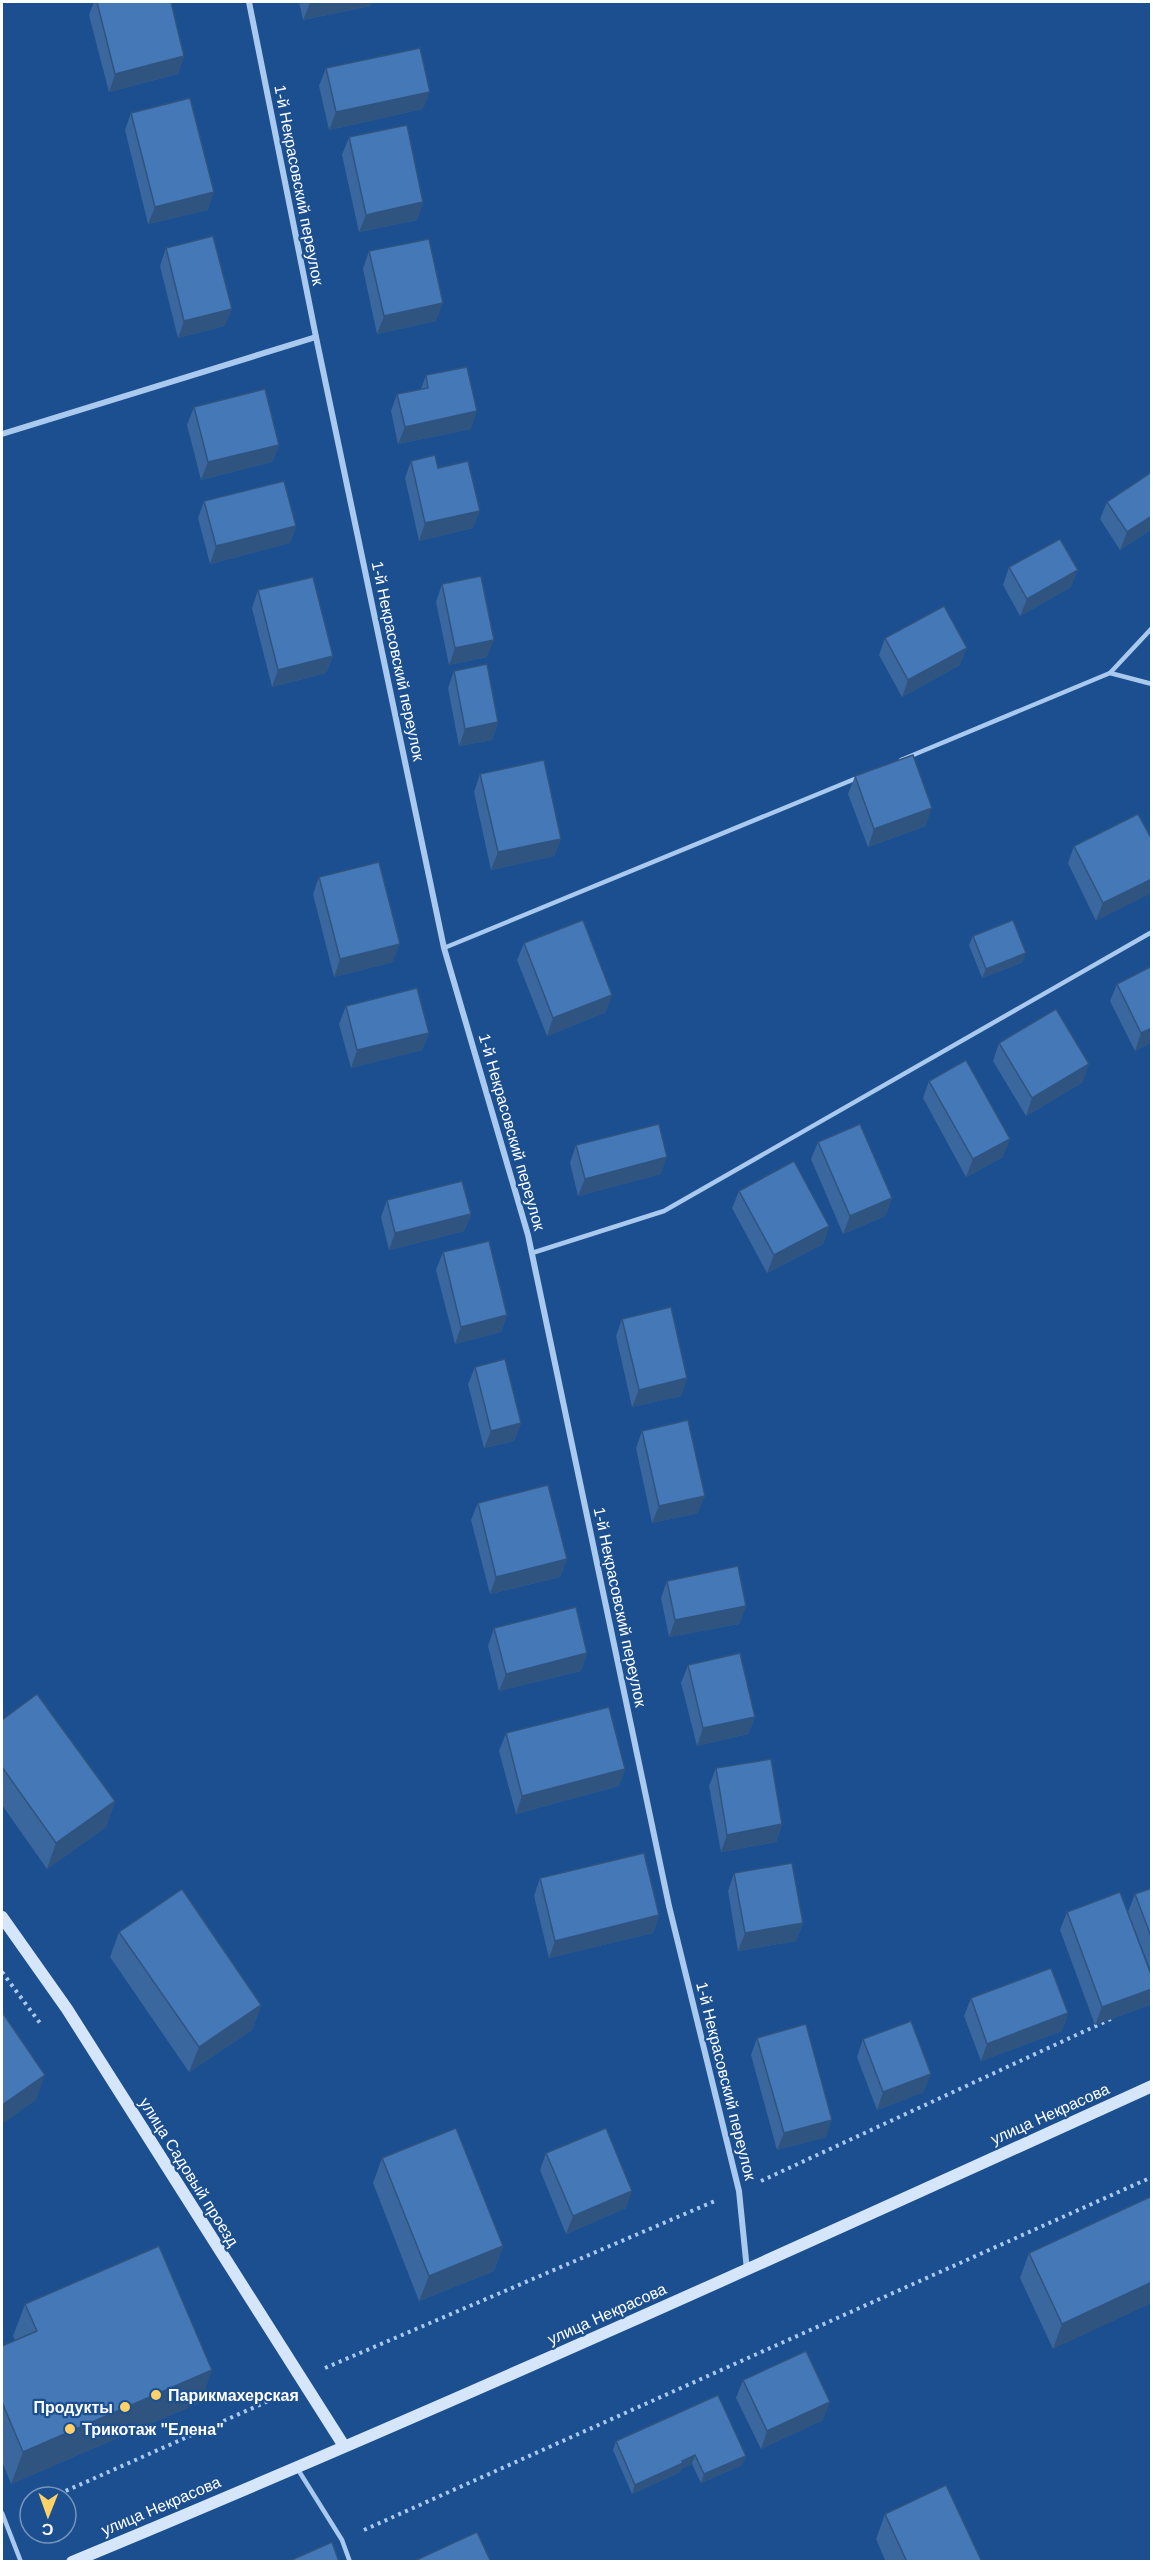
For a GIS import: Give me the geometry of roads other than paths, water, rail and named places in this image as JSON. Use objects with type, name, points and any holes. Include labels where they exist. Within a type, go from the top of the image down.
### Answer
[{"type":"street","name":"1-й Некрасовский переулок","points":[[249,2],[316,337],[444,948],[532,1253],[669,1906],[739,2191],[747,2270]]},
{"type":"street","points":[[2,434],[316,337]]},
{"type":"street","name":"улица Садовый проезд","points":[[2,1917],[66,2009],[344,2446]]},
{"type":"street","name":"улица Некрасова","points":[[72,2562],[297,2468],[747,2270],[1152,2086]]},
{"type":"lane","points":[[892,764],[1110,674],[1152,628]]},
{"type":"lane","points":[[1110,674],[1152,684]]},
{"type":"lane","points":[[444,948],[859,777]]},
{"type":"lane","points":[[532,1253],[664,1211],[1152,932]]},
{"type":"lane","points":[[297,2468],[342,2540],[350,2562]]},
{"type":"lane","points":[[2,2513],[21,2562]]},
{"type":"place","name":"Парикмахерская","points":[[156,2395]]},
{"type":"place","name":"Продукты","points":[[125,2407]]},
{"type":"place","name":"Трикотаж \"Елена\"","points":[[70,2429]]}]
